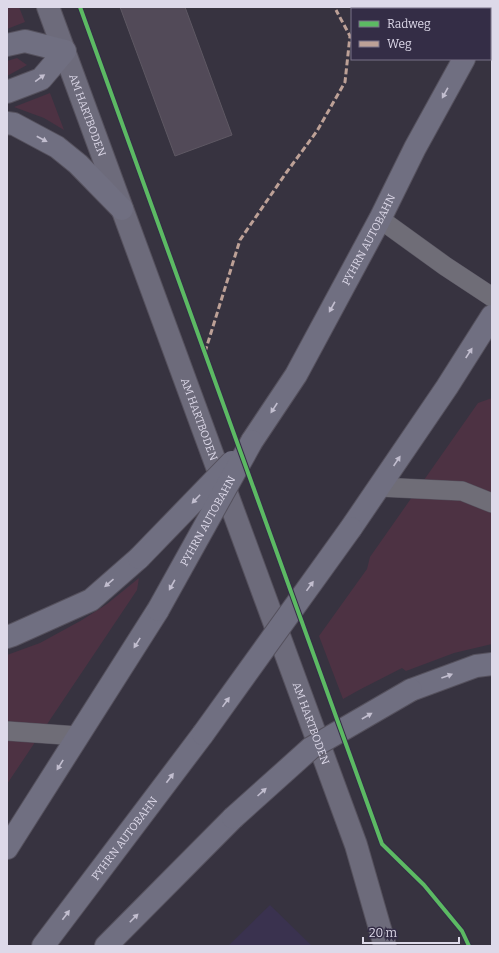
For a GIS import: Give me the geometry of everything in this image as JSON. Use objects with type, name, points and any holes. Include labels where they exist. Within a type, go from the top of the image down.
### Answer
[{"type":"highway","points":[[7,45],[25,41],[65,51],[41,79],[7,92]]},
{"type":"highway","name":"PYHRN AUTOBAHN","points":[[7,848],[158,610],[252,441],[296,375],[380,219],[415,148],[463,60]]},
{"type":"highway","points":[[7,123],[14,124],[58,147],[78,164],[122,210]]},
{"type":"highway","name":"PYHRN AUTOBAHN","points":[[43,946],[203,734],[351,528],[447,387],[492,316]]},
{"type":"highway","points":[[7,637],[91,600],[139,558],[252,441]]},
{"type":"highway","points":[[106,946],[233,818],[311,748],[411,690],[476,666],[492,664]]},
{"type":"main road","name":"AM HARTBODEN","points":[[48,7],[356,844],[385,946]]},
{"type":"lane","points":[[380,219],[445,266],[492,297]]},
{"type":"lane","points":[[379,487],[462,491],[492,503]]},
{"type":"lane","points":[[7,731],[78,736]]},
{"type":"shaded area","points":[[7,7],[19,7],[25,22],[7,29]]},
{"type":"shaded area","points":[[17,58],[27,65],[7,76],[7,61]]},
{"type":"shaded area","points":[[50,93],[64,130],[44,118],[14,107]]},
{"type":"shaded area","points":[[492,398],[492,644],[454,653],[406,671],[402,668],[343,699],[319,636],[367,569],[370,557],[478,403]]},
{"type":"shaded area","points":[[139,578],[137,590],[7,784],[7,655],[40,643],[82,620],[107,604]]},
{"type":"shaded area","points":[[270,905],[312,946],[228,946]]},
{"type":"building","points":[[120,7],[185,7],[232,135],[175,156]]},
{"type":"marked path","points":[[205,352],[240,240],[317,131],[345,82],[350,36],[336,10]]},
{"type":"cycle path","points":[[80,7],[382,844],[424,885],[462,931],[469,946]]}]
